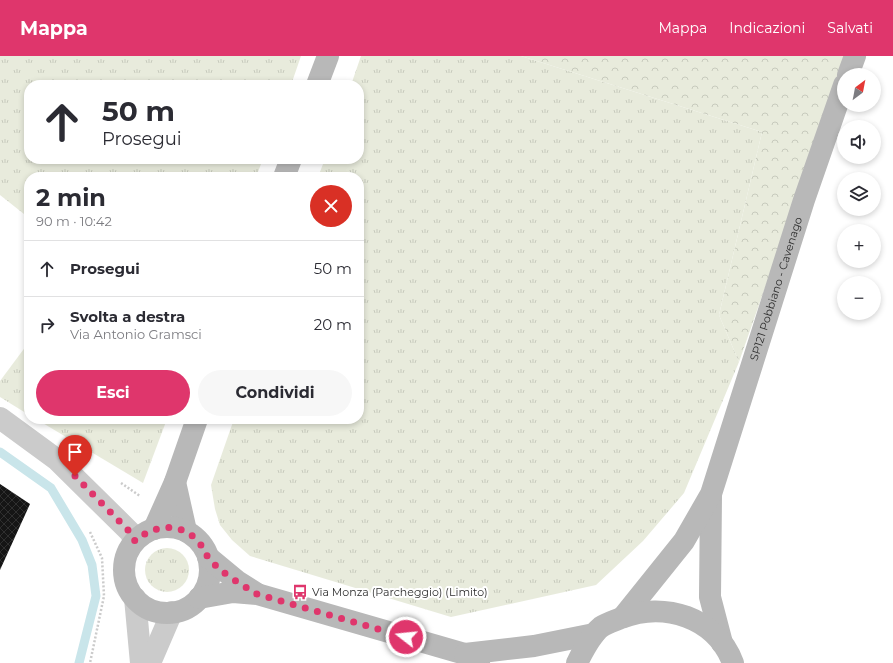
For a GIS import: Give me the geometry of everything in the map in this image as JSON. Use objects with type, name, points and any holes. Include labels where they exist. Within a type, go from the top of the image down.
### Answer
[{"type":"street","points":[[319,80],[328,56]]},
{"type":"street","points":[[851,68],[855,56]]},
{"type":"street","name":"SP121 Pobbiano - Cavenago","points":[[623,617],[684,541],[711,494],[804,200],[837,105]]},
{"type":"street","points":[[0,418],[56,459],[130,532],[135,541]]},
{"type":"street","points":[[154,529],[175,482],[195,424]]},
{"type":"street","points":[[175,482],[186,531]]},
{"type":"street","name":"SP121 Pobbiano - Cavenago","points":[[711,494],[710,597],[722,643]]},
{"type":"street","points":[[208,557],[208,583],[199,598],[186,608],[172,612],[164,612],[148,608],[135,598],[127,586],[124,564],[128,551],[135,541],[142,535],[154,529],[172,528],[186,531],[201,544],[208,557],[237,581],[257,594]]},
{"type":"street","points":[[199,598],[234,592],[257,594],[472,658],[594,634]]},
{"type":"street","points":[[135,598],[141,663]]},
{"type":"street","points":[[578,663],[594,634],[601,627],[623,617],[651,610],[677,613],[694,619],[706,627],[722,643],[733,663]]},
{"type":"street","points":[[150,663],[172,612]]},
{"type":"path","points":[[87,526],[102,558],[104,596],[90,663]]},
{"type":"green space","points":[[0,56],[301,56],[293,80],[24,80],[24,164],[261,164],[258,172],[24,172],[24,214],[0,195]]},
{"type":"green space","points":[[361,56],[521,56],[762,132],[719,315],[739,362],[684,493],[643,541],[596,585],[451,617],[250,556],[232,540],[220,525],[215,509],[211,485],[232,424],[364,424],[364,172],[320,172],[323,164],[364,164],[364,80],[353,80]]},
{"type":"green space","points":[[521,56],[846,56],[842,68],[837,68],[837,82],[739,362],[719,315],[762,132]]},
{"type":"green space","points":[[24,349],[24,412],[0,397],[0,381]]},
{"type":"green space","points":[[44,424],[165,424],[143,483]]},
{"type":"green space","points":[[171,548],[176,549],[183,554],[188,561],[188,579],[183,586],[176,591],[163,592],[158,591],[151,586],[146,579],[145,566],[146,561],[151,554],[158,549]]},
{"type":"building","points":[[0,484],[30,504],[0,570]]},
{"type":"waterway","points":[[0,452],[51,488],[82,540],[92,565],[96,596],[79,663]]},
{"type":"place","name":"Via Monza (Parcheggio) (Limito)","points":[[300,592]]},
{"type":"route","points":[[75,476],[130,532],[135,541],[148,531],[163,527],[186,531],[201,544],[208,557],[221,569],[257,594],[406,637]]}]
